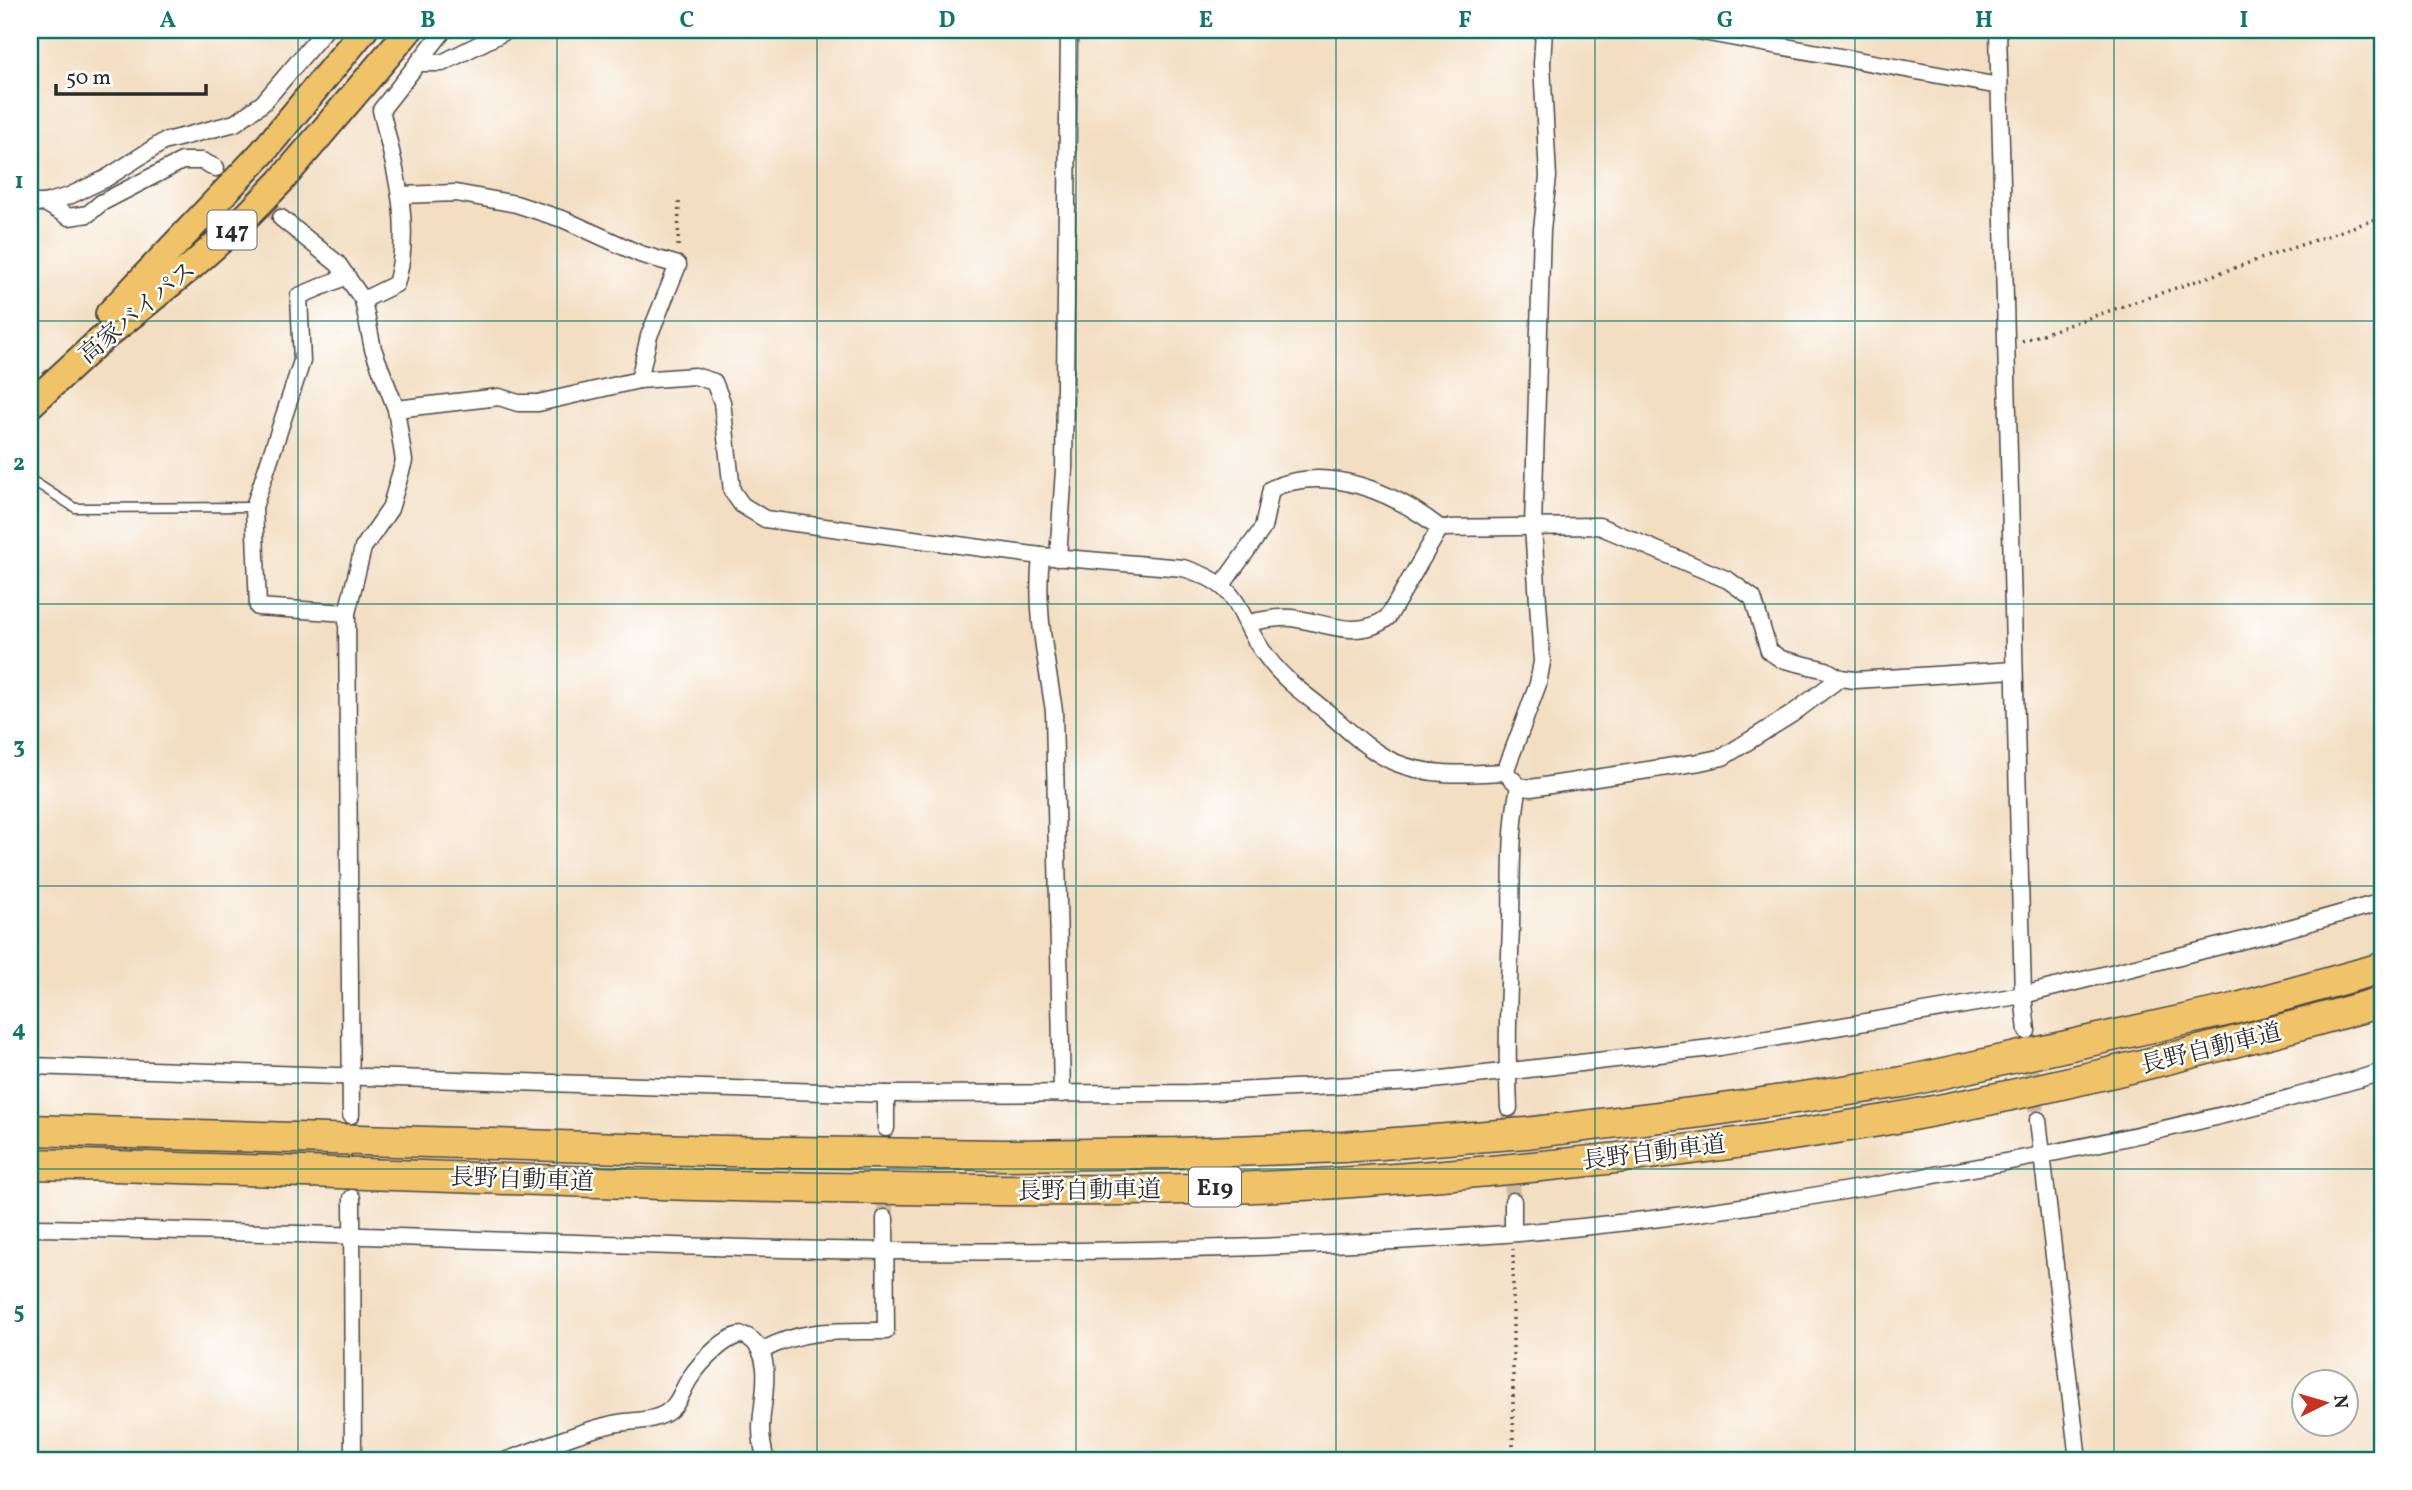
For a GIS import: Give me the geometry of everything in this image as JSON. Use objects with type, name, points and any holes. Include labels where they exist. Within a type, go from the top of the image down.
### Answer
[{"type":"highway","name":"高家バイパス","points":[[30,390],[96,328],[174,248],[262,153],[364,30]]},
{"type":"highway","name":"高家バイパス","points":[[30,405],[96,344],[238,225],[279,182],[409,30]]},
{"type":"highway","name":"長野自動車道","points":[[30,1130],[723,1151],[978,1155],[1176,1153],[1343,1147],[1526,1133],[1709,1111],[1903,1082],[2234,1009],[2382,968]]},
{"type":"highway","name":"長野自動車道","points":[[30,1164],[257,1169],[720,1187],[1002,1191],[1347,1182],[1522,1168],[1697,1148],[1906,1116],[2118,1072],[2382,1002]]},
{"type":"street","points":[[37,203],[69,196],[105,179],[163,142],[235,123],[263,103],[324,30]]},
{"type":"street","points":[[363,300],[396,284],[403,260],[401,195],[382,110],[444,30]]},
{"type":"street","points":[[419,63],[442,63],[508,30]]},
{"type":"street","points":[[1058,558],[1064,470],[1069,30]]},
{"type":"street","points":[[1505,772],[1538,684],[1542,662],[1533,527],[1542,229],[1548,177],[1543,103],[1544,30]]},
{"type":"street","points":[[1692,30],[1999,86]]},
{"type":"street","points":[[1998,30],[2023,995],[2027,1031]]},
{"type":"street","points":[[37,203],[69,217],[88,214],[101,203],[182,161],[202,161],[216,168]]},
{"type":"street","points":[[401,195],[456,193],[516,204],[565,220],[640,254],[678,265],[649,336],[639,380]]},
{"type":"street","points":[[281,218],[338,264],[363,300],[373,349],[396,409],[404,461],[390,509],[363,548],[347,613],[351,1115]]},
{"type":"street","points":[[347,276],[299,296],[302,361],[254,508],[258,607],[347,613]]},
{"type":"street","points":[[396,409],[499,397],[518,403],[538,403],[639,380],[695,376],[714,382],[722,402],[732,491],[742,505],[765,519],[1058,558],[1183,568],[1204,574],[1222,585],[1237,602],[1266,656],[1291,684],[1373,750],[1395,762],[1426,771],[1470,774],[1505,772],[1519,786],[1531,788],[1723,757],[1792,714],[1840,678]]},
{"type":"street","points":[[1222,585],[1263,528],[1271,489],[1287,481],[1319,478],[1344,481],[1396,500],[1440,528],[1599,526],[1728,580],[1753,598],[1769,651],[1781,659],[1826,670],[1840,678],[1855,680],[2014,670]]},
{"type":"street","points":[[1248,623],[1277,617],[1339,629],[1378,626],[1388,617],[1440,528]]},
{"type":"street","points":[[1041,556],[1039,611],[1054,711],[1062,1094]]},
{"type":"street","points":[[1509,1108],[1507,1073],[1513,869],[1519,786]]},
{"type":"street","points":[[30,1066],[886,1094],[1062,1094],[1415,1082],[1720,1048],[2023,995],[2268,934],[2382,902]]},
{"type":"street","points":[[30,1228],[327,1233],[352,1236],[887,1251],[1198,1248],[1513,1233],[1629,1222],[1783,1202],[2042,1155],[2249,1108],[2382,1072]]},
{"type":"street","points":[[886,1094],[886,1128]]},
{"type":"street","points":[[2038,1120],[2078,1460]]},
{"type":"street","points":[[352,1198],[353,1460]]},
{"type":"street","points":[[1513,1201],[1513,1233]]},
{"type":"street","points":[[761,1351],[782,1339],[811,1332],[886,1331],[886,1218]]},
{"type":"street","points":[[507,1460],[608,1425],[654,1418],[666,1413],[677,1404],[689,1379],[704,1361],[734,1337],[742,1335],[749,1338],[761,1351],[764,1400],[761,1428],[766,1460]]},
{"type":"lane","points":[[30,479],[75,508],[254,508]]},
{"type":"path","points":[[678,265],[679,202]]},
{"type":"path","points":[[2006,343],[2025,340],[2382,217]]},
{"type":"path","points":[[1513,1233],[1513,1460]]},
{"type":"tunnel","points":[[229,178],[281,218]]},
{"type":"tunnel","points":[[2029,1047],[2038,1120]]},
{"type":"tunnel","points":[[1509,1108],[1513,1201]]},
{"type":"tunnel","points":[[885,1218],[886,1148]]}]
